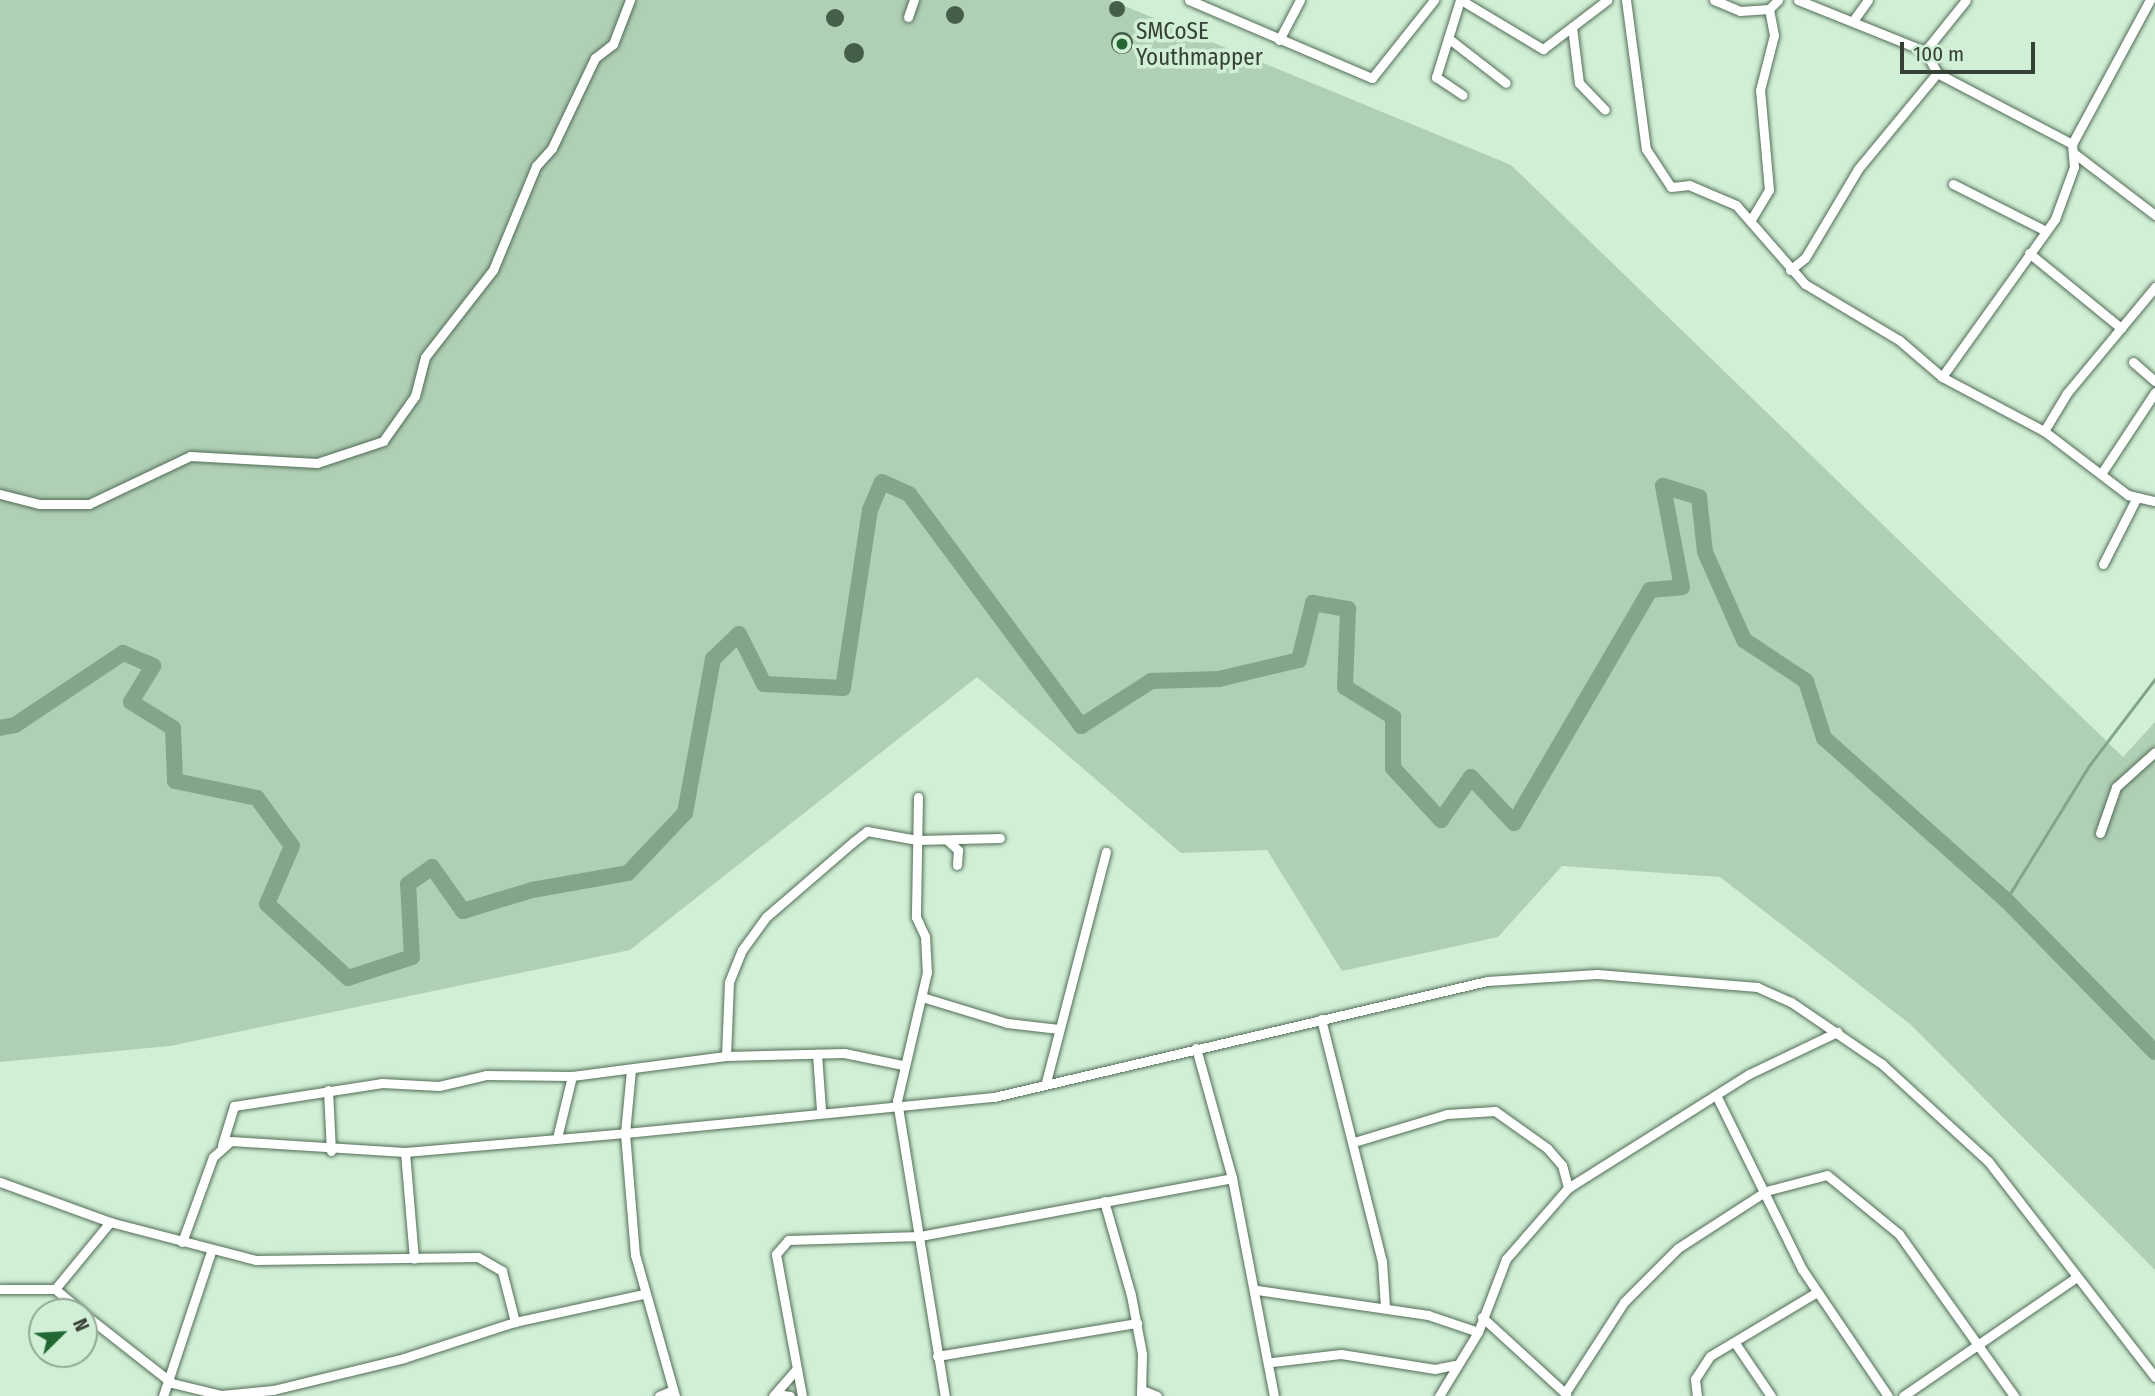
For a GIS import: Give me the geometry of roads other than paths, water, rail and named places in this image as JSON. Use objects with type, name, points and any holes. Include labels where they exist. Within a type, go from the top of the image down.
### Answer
[{"type":"street","points":[[0,494],[89,504],[190,456],[317,463],[376,446],[415,396],[425,357],[493,270],[536,166],[552,148],[595,58],[613,44],[630,0]]},
{"type":"street","points":[[908,17],[914,0]]},
{"type":"street","points":[[1279,40],[1300,0]]},
{"type":"street","points":[[1196,2],[1372,78],[1434,0]]},
{"type":"street","points":[[1463,95],[1436,77],[1461,0],[1543,50],[1606,0]]},
{"type":"street","points":[[1626,0],[1650,156],[1671,187],[1710,193],[1752,218],[1790,270],[1942,377],[2043,431],[2137,497],[2155,501]]},
{"type":"street","points":[[1714,0],[1740,11],[1769,9],[1778,0]]},
{"type":"street","points":[[1798,0],[1855,18],[1925,51],[1937,73],[2073,149],[2155,215]]},
{"type":"street","points":[[1855,18],[1868,0]]},
{"type":"street","points":[[1925,51],[1966,0]]},
{"type":"street","points":[[1942,377],[2054,219],[2073,149],[2150,0]]},
{"type":"street","points":[[1752,218],[1764,203],[1770,176],[1760,90],[1774,34],[1769,9]]},
{"type":"street","points":[[1572,27],[1579,83],[1605,110]]},
{"type":"street","points":[[1448,38],[1506,83]]},
{"type":"street","points":[[1790,270],[1804,258],[1858,169],[1937,73]]},
{"type":"street","points":[[1953,184],[2044,230]]},
{"type":"street","points":[[2029,253],[2121,328]]},
{"type":"street","points":[[2043,431],[2155,287]]},
{"type":"street","points":[[2133,362],[2155,381]]},
{"type":"street","points":[[2101,474],[2155,393]]},
{"type":"street","points":[[2103,564],[2137,497]]},
{"type":"street","points":[[2100,833],[2116,787],[2155,752]]},
{"type":"street","points":[[918,797],[916,917],[925,936],[927,972],[902,1065],[897,1101],[945,1396]]},
{"type":"street","points":[[726,1056],[729,982],[766,916],[867,831],[917,840],[1000,838]]},
{"type":"street","points":[[945,839],[958,850],[957,865]]},
{"type":"street","points":[[1046,1083],[1106,852]]},
{"type":"street","points":[[222,1145],[236,1140],[331,1151],[405,1152],[625,1133],[897,1101],[994,1097],[1487,981],[1597,974],[1757,987],[1837,1032],[1961,1131],[2014,1191],[2074,1279],[2155,1377]]},
{"type":"street","points":[[922,997],[1007,1023],[1059,1029]]},
{"type":"street","points":[[1321,1019],[1382,1261],[1385,1307]]},
{"type":"street","points":[[1439,1396],[1454,1366],[1478,1332],[1506,1259],[1568,1188],[1717,1097],[1749,1074],[1837,1032]]},
{"type":"street","points":[[1196,1048],[1232,1178],[1272,1362],[1274,1396]]},
{"type":"street","points":[[182,1241],[222,1145],[231,1107],[382,1083],[439,1086],[486,1075],[572,1076],[726,1056],[817,1054],[902,1065]]},
{"type":"street","points":[[817,1054],[821,1111]]},
{"type":"street","points":[[631,1070],[625,1133],[624,1185],[643,1294],[674,1393],[659,1396]]},
{"type":"street","points":[[557,1138],[572,1076]]},
{"type":"street","points":[[328,1090],[331,1151]]},
{"type":"street","points":[[1717,1097],[1816,1292],[1888,1396]]},
{"type":"street","points":[[1354,1142],[1447,1114],[1495,1111],[1547,1148],[1562,1165],[1568,1188]]},
{"type":"street","points":[[405,1152],[414,1259]]},
{"type":"street","points":[[1482,1317],[1566,1394],[1650,1271],[1766,1191],[1815,1176],[1845,1185],[1905,1241],[1983,1346],[2014,1396]]},
{"type":"street","points":[[802,1396],[778,1246],[804,1236],[920,1236],[1232,1178]]},
{"type":"street","points":[[0,1182],[110,1222],[182,1241],[211,1252],[270,1261],[473,1256],[497,1266],[515,1322]]},
{"type":"street","points":[[1104,1201],[1137,1323],[1141,1393],[1157,1396]]},
{"type":"street","points":[[55,1289],[110,1222]]},
{"type":"street","points":[[163,1396],[211,1252]]},
{"type":"street","points":[[1903,1396],[1983,1346],[2074,1279]]},
{"type":"street","points":[[0,1289],[55,1289],[66,1298]]},
{"type":"street","points":[[1257,1290],[1385,1307],[1478,1332]]},
{"type":"street","points":[[1697,1396],[1700,1367],[1816,1292]]},
{"type":"street","points":[[98,1325],[168,1379],[212,1394],[273,1390],[439,1349],[515,1322],[643,1294]]},
{"type":"street","points":[[937,1356],[1137,1323]]},
{"type":"street","points":[[1735,1343],[1770,1396]]},
{"type":"street","points":[[1272,1362],[1341,1354],[1435,1369],[1454,1366]]},
{"type":"street","points":[[774,1395],[796,1370]]},
{"type":"street","points":[[774,1395],[790,1396]]},
{"type":"waterway","points":[[0,728],[15,725],[123,653],[153,666],[131,702],[173,728],[175,781],[257,798],[292,846],[267,904],[348,978],[412,957],[408,884],[432,867],[463,911],[532,890],[628,873],[685,813],[713,659],[739,634],[764,684],[843,688],[870,510],[882,482],[909,494],[1081,726],[1151,681],[1219,679],[1299,660],[1313,603],[1348,609],[1345,687],[1393,717],[1393,768],[1441,820],[1471,777],[1514,823],[1650,590],[1682,587],[1663,486],[1699,497],[1705,552],[1744,640],[1806,681],[1824,738],[2006,900],[2155,1052]]},
{"type":"waterway","points":[[2006,900],[2088,767],[2155,679]]},
{"type":"place","name":"SMCoSE Youthmapper","points":[[1122,44]]}]
